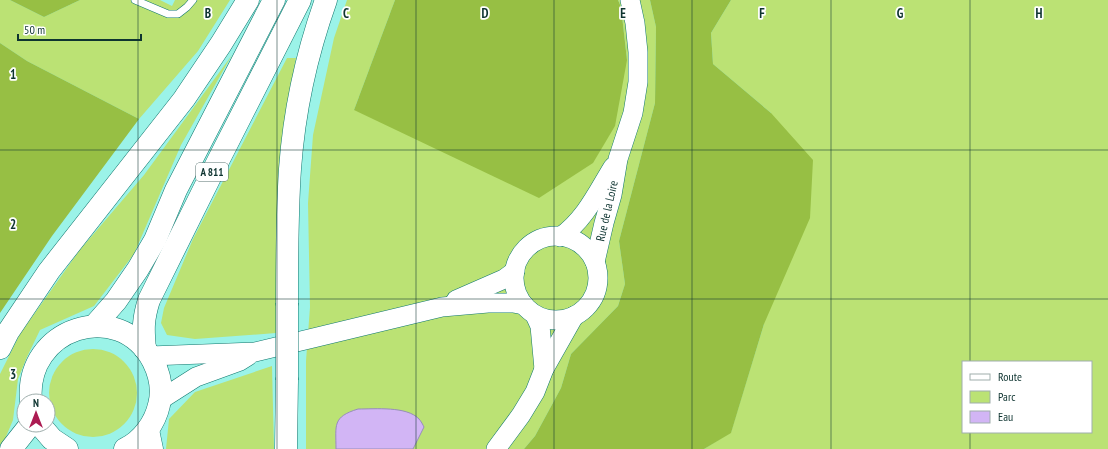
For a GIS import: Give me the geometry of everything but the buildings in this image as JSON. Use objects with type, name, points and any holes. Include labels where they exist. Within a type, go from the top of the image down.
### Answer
[{"type":"main road","points":[[0,348],[8,332],[49,270],[184,99],[221,44],[248,0]]},
{"type":"main road","name":"A 811","points":[[94,326],[116,301],[138,269],[155,240],[176,190],[274,0]]},
{"type":"main road","name":"A 811","points":[[148,352],[144,330],[144,316],[149,300],[209,178],[300,0]]},
{"type":"main road","points":[[286,449],[287,231],[290,168],[294,131],[304,77],[326,0]]},
{"type":"main road","points":[[31,393],[32,376],[36,365],[46,350],[59,337],[70,332],[94,326],[105,327],[127,334],[148,352],[159,377],[161,388],[158,411],[150,439],[139,440],[125,449]]},
{"type":"main road","points":[[11,449],[24,433]]},
{"type":"main road","points":[[47,433],[52,439],[66,449]]},
{"type":"street","name":"Rue de la Loire","points":[[595,262],[612,195],[618,159],[633,113],[638,82],[638,52],[635,23],[630,0]]},
{"type":"street","name":"Rue de la Loire","points":[[560,236],[569,230],[582,216],[618,159]]},
{"type":"street","points":[[148,352],[255,352],[442,307],[488,303],[513,303],[529,310],[545,319],[564,320],[574,316],[586,308],[594,297],[598,276],[595,262],[588,251],[579,243],[560,236],[534,242],[520,258],[515,270],[514,285],[516,292],[529,310],[540,326],[542,375]]},
{"type":"street","points":[[442,307],[498,282],[515,270]]},
{"type":"street","points":[[496,449],[522,415],[574,316]]},
{"type":"street","points":[[160,400],[196,377],[240,361],[255,352]]},
{"type":"lane","points":[[135,0],[168,14],[178,14],[187,7],[192,0]]},
{"type":"green space","points":[[0,0],[10,0],[44,17],[80,0],[160,0],[172,6],[175,0],[230,0],[198,51],[139,119],[27,61],[0,43]]},
{"type":"green space","points":[[10,0],[80,0],[44,17]]},
{"type":"green space","points":[[347,0],[395,0],[354,110],[627,60],[621,7],[618,0],[650,0],[656,27],[655,103],[619,241],[625,284],[618,306],[571,354],[561,388],[535,436],[524,449],[306,449],[306,361],[310,307],[308,203],[313,135],[334,38]]},
{"type":"green space","points":[[395,0],[618,0],[621,7],[627,60],[615,126],[593,163],[539,198],[354,110]]},
{"type":"green space","points":[[650,0],[731,0],[711,33],[713,64],[771,113],[813,160],[810,218],[764,324],[731,433],[704,449],[524,449],[535,436],[561,388],[571,354],[618,306],[625,284],[619,241],[655,103],[656,27]]},
{"type":"green space","points":[[731,0],[1108,0],[1108,449],[704,449],[731,432],[764,324],[771,113],[713,64],[711,33]]},
{"type":"green space","points":[[0,43],[27,61],[139,119],[52,236],[0,313]]},
{"type":"green space","points":[[232,55],[181,145],[134,254],[94,306],[40,330],[18,379],[13,420],[5,439],[0,445],[0,374],[20,334],[79,251],[144,175]]},
{"type":"green space","points":[[287,58],[296,58],[281,147],[276,333],[195,339],[167,335],[161,323],[164,308],[193,239]]},
{"type":"green space","points":[[93,349],[110,352],[124,362],[134,376],[137,393],[134,410],[124,424],[110,434],[93,437],[76,434],[62,424],[56,416],[56,393],[49,393],[52,376],[62,362],[76,352]]},
{"type":"green space","points":[[272,366],[274,449],[166,449],[169,419],[195,392]]},
{"type":"water","points":[[358,409],[390,409],[407,412],[419,419],[424,427],[413,449],[336,449],[337,423],[344,415]]}]
